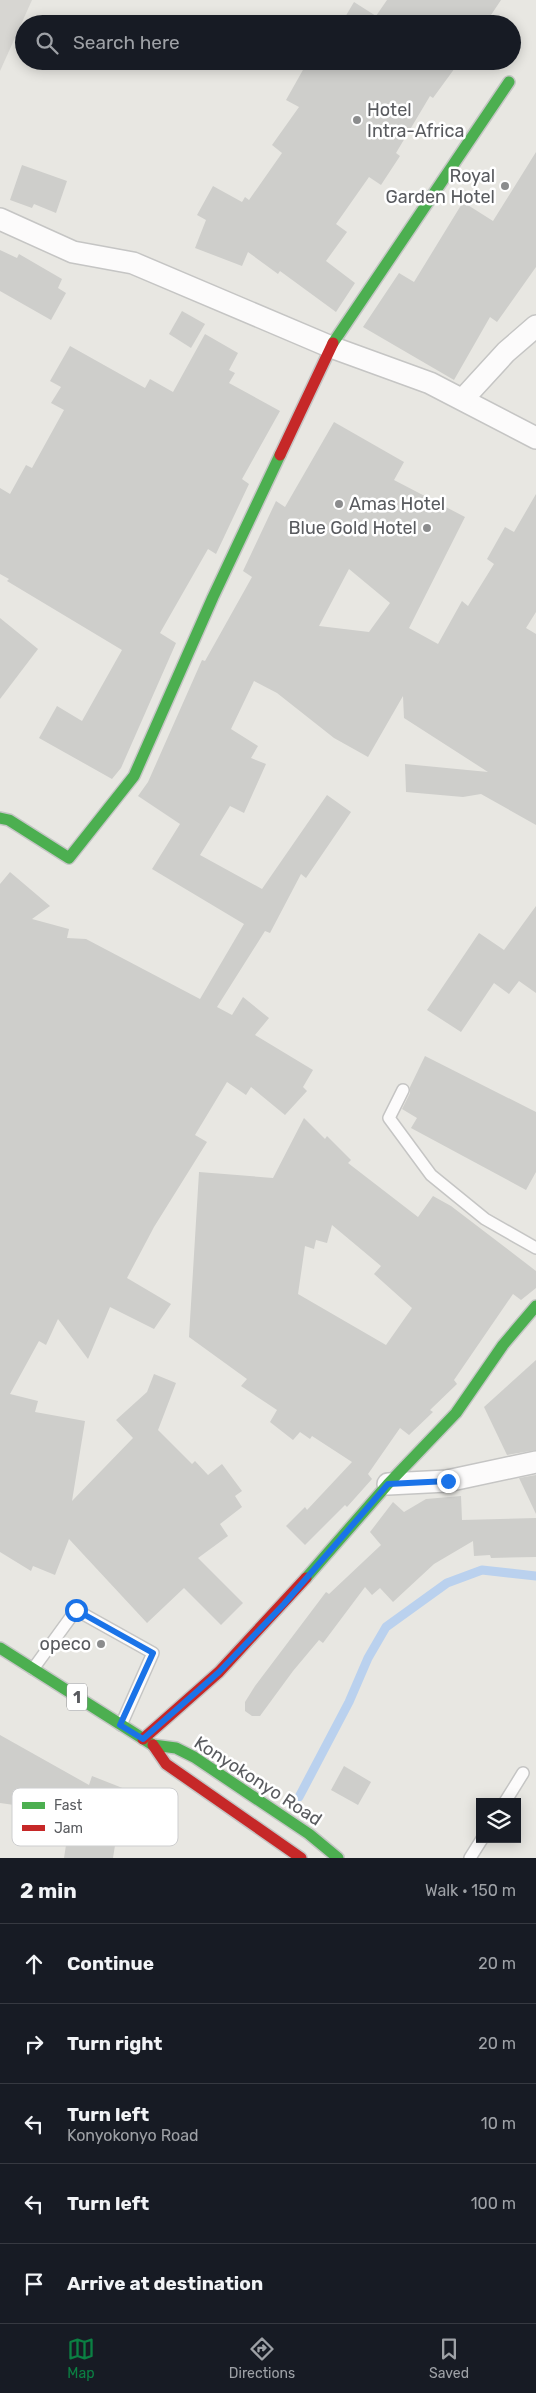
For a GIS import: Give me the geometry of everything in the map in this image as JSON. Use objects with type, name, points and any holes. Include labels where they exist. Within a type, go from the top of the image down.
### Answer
[{"type":"street","points":[[0,818],[9,820],[68,858],[134,776],[217,588],[331,348],[509,82]]},
{"type":"street","points":[[0,219],[73,252],[133,263],[331,348],[430,383],[536,438]]},
{"type":"street","points":[[463,399],[506,352],[536,326]]},
{"type":"street","points":[[148,1742],[284,1604],[388,1484],[456,1413],[503,1345],[536,1306]]},
{"type":"street","points":[[388,1484],[448,1481],[536,1462]]},
{"type":"street","name":"Konyokonyo Road","points":[[0,1648],[148,1742],[176,1748],[194,1757],[309,1834],[338,1858]]},
{"type":"street","name":"Konyokonyo Road","points":[[148,1742],[166,1764],[298,1856]]},
{"type":"lane","points":[[403,1090],[389,1118],[431,1174],[485,1219],[536,1248]]},
{"type":"lane","points":[[33,1669],[76,1610],[153,1653],[120,1725]]},
{"type":"lane","points":[[507,1798],[523,1773]]},
{"type":"lane","points":[[470,1858],[479,1843]]},
{"type":"shaded area","points":[[0,0],[32,0],[25,15],[15,15],[15,38],[0,71]]},
{"type":"building","points":[[387,0],[501,0],[491,15],[377,15]]},
{"type":"building","points":[[354,2],[374,15],[346,15]]},
{"type":"building","points":[[303,70],[453,70],[433,98],[430,96],[396,153],[400,156],[381,185],[369,177],[336,224],[347,232],[326,261],[355,283],[336,312],[280,271],[278,274],[248,252],[242,266],[195,248],[206,220],[197,215],[213,186],[242,202],[245,197],[249,200],[282,153],[272,145],[299,107],[286,100]]},
{"type":"building","points":[[536,152],[536,267],[497,322],[490,317],[454,380],[363,327],[399,273],[414,282],[463,202],[493,221]]},
{"type":"building","points":[[22,165],[67,181],[56,213],[34,204],[32,208],[10,200]]},
{"type":"building","points":[[0,250],[17,258],[19,254],[62,279],[58,288],[66,293],[51,320],[0,291]]},
{"type":"building","points":[[182,311],[205,324],[191,348],[169,334]]},
{"type":"building","points":[[205,334],[238,353],[229,370],[235,373],[229,383],[280,411],[242,479],[249,484],[216,554],[208,549],[160,633],[176,643],[121,768],[112,779],[39,738],[57,706],[82,721],[122,650],[7,581],[9,579],[0,574],[0,488],[10,494],[26,465],[32,468],[64,410],[51,403],[61,387],[50,381],[70,346],[145,388],[150,379],[173,392]]},
{"type":"building","points":[[334,422],[404,462],[394,480],[465,517],[409,628],[438,644],[462,601],[468,606],[494,564],[487,559],[505,527],[514,532],[536,494],[536,612],[526,628],[536,634],[536,825],[481,794],[463,797],[406,792],[405,764],[488,772],[404,718],[403,696],[368,757],[334,738],[277,693],[254,681],[231,729],[258,746],[251,758],[266,764],[244,813],[230,806],[200,855],[262,889],[327,795],[351,812],[306,878],[301,874],[270,933],[265,931],[217,1007],[232,1015],[243,997],[269,1018],[255,1035],[313,1070],[303,1087],[307,1091],[285,1115],[251,1087],[246,1095],[227,1082],[195,1135],[207,1142],[154,1227],[127,1278],[171,1304],[154,1329],[110,1307],[88,1359],[58,1319],[46,1345],[39,1341],[10,1394],[38,1401],[35,1412],[85,1421],[72,1501],[133,1438],[116,1420],[147,1392],[154,1374],[176,1383],[158,1430],[192,1464],[195,1461],[208,1475],[222,1464],[242,1491],[235,1496],[242,1507],[220,1524],[228,1536],[198,1558],[243,1603],[221,1625],[184,1588],[147,1623],[69,1539],[55,1575],[33,1566],[31,1571],[0,1552],[0,884],[10,872],[50,906],[32,919],[69,929],[67,938],[86,939],[200,999],[244,924],[152,869],[180,824],[138,796],[148,782],[202,660],[205,661],[252,577],[243,571],[276,501],[285,507]],"holes":[[[349,569],[390,603],[369,632],[319,626]]]},
{"type":"building","points":[[0,618],[38,649],[0,699]]},
{"type":"building","points":[[536,906],[536,993],[519,981],[509,994],[494,983],[461,1032],[427,1010],[479,933],[504,950]]},
{"type":"building","points":[[425,1056],[536,1112],[536,1172],[526,1190],[411,1128],[417,1118],[402,1109]]},
{"type":"building","points":[[304,1118],[325,1139],[327,1136],[351,1160],[348,1163],[418,1217],[433,1196],[451,1206],[536,1271],[536,1288],[521,1300],[513,1294],[454,1380],[457,1384],[430,1410],[433,1412],[409,1435],[400,1428],[368,1474],[372,1479],[347,1507],[345,1505],[305,1545],[286,1526],[305,1507],[307,1510],[352,1462],[312,1436],[310,1439],[300,1432],[293,1440],[270,1422],[277,1410],[241,1386],[247,1379],[189,1337],[199,1172],[273,1178]],"holes":[[[332,1225],[381,1266],[374,1274],[412,1308],[386,1345],[298,1294],[305,1246],[314,1249],[316,1240],[327,1243]]]},
{"type":"building","points":[[536,1360],[536,1450],[507,1455],[484,1407]]},
{"type":"building","points":[[536,1475],[536,1514],[519,1478]]},
{"type":"building","points":[[461,1496],[462,1520],[536,1518],[536,1557],[491,1558],[490,1555],[474,1556],[473,1541],[434,1564],[393,1602],[380,1588],[372,1595],[365,1587],[323,1643],[319,1640],[293,1671],[260,1716],[252,1716],[245,1711],[245,1702],[255,1686],[326,1592],[329,1594],[381,1545],[370,1532],[393,1502],[404,1512],[426,1499]]},
{"type":"building","points":[[0,1735],[89,1785],[92,1776],[123,1788],[12,1788],[12,1805],[0,1803]]},
{"type":"building","points":[[344,1766],[371,1782],[358,1805],[331,1790]]},
{"type":"building","points":[[66,1846],[115,1846],[113,1858],[64,1858]]},
{"type":"waterway","points":[[299,1797],[349,1702],[368,1658],[386,1627],[447,1583],[482,1570],[536,1576]]},
{"type":"traffic: fast","points":[[333,343],[509,82]]},
{"type":"traffic: fast","points":[[0,818],[9,820],[69,858],[134,776],[213,597],[280,455]]},
{"type":"traffic: fast","points":[[306,1578],[388,1484],[456,1413],[503,1345],[536,1306]]},
{"type":"traffic: fast","points":[[0,1648],[153,1745],[176,1748],[194,1757],[309,1834],[338,1858]]},
{"type":"traffic: jam","points":[[280,455],[333,343]]},
{"type":"traffic: jam","points":[[143,1739],[219,1672],[306,1578]]},
{"type":"traffic: jam","points":[[153,1745],[166,1764],[301,1858]]},
{"type":"place","name":"Hotel Intra-Africa","points":[[357,120]]},
{"type":"place","name":"Royal Garden Hotel","points":[[505,186]]},
{"type":"place","name":"Amas Hotel","points":[[339,504]]},
{"type":"place","name":"Blue Gold Hotel","points":[[427,528]]},
{"type":"place","name":"opeco","points":[[101,1644]]},
{"type":"route","points":[[76,1610],[153,1653],[120,1725],[143,1739],[219,1672],[284,1604],[388,1484],[448,1481]]}]
